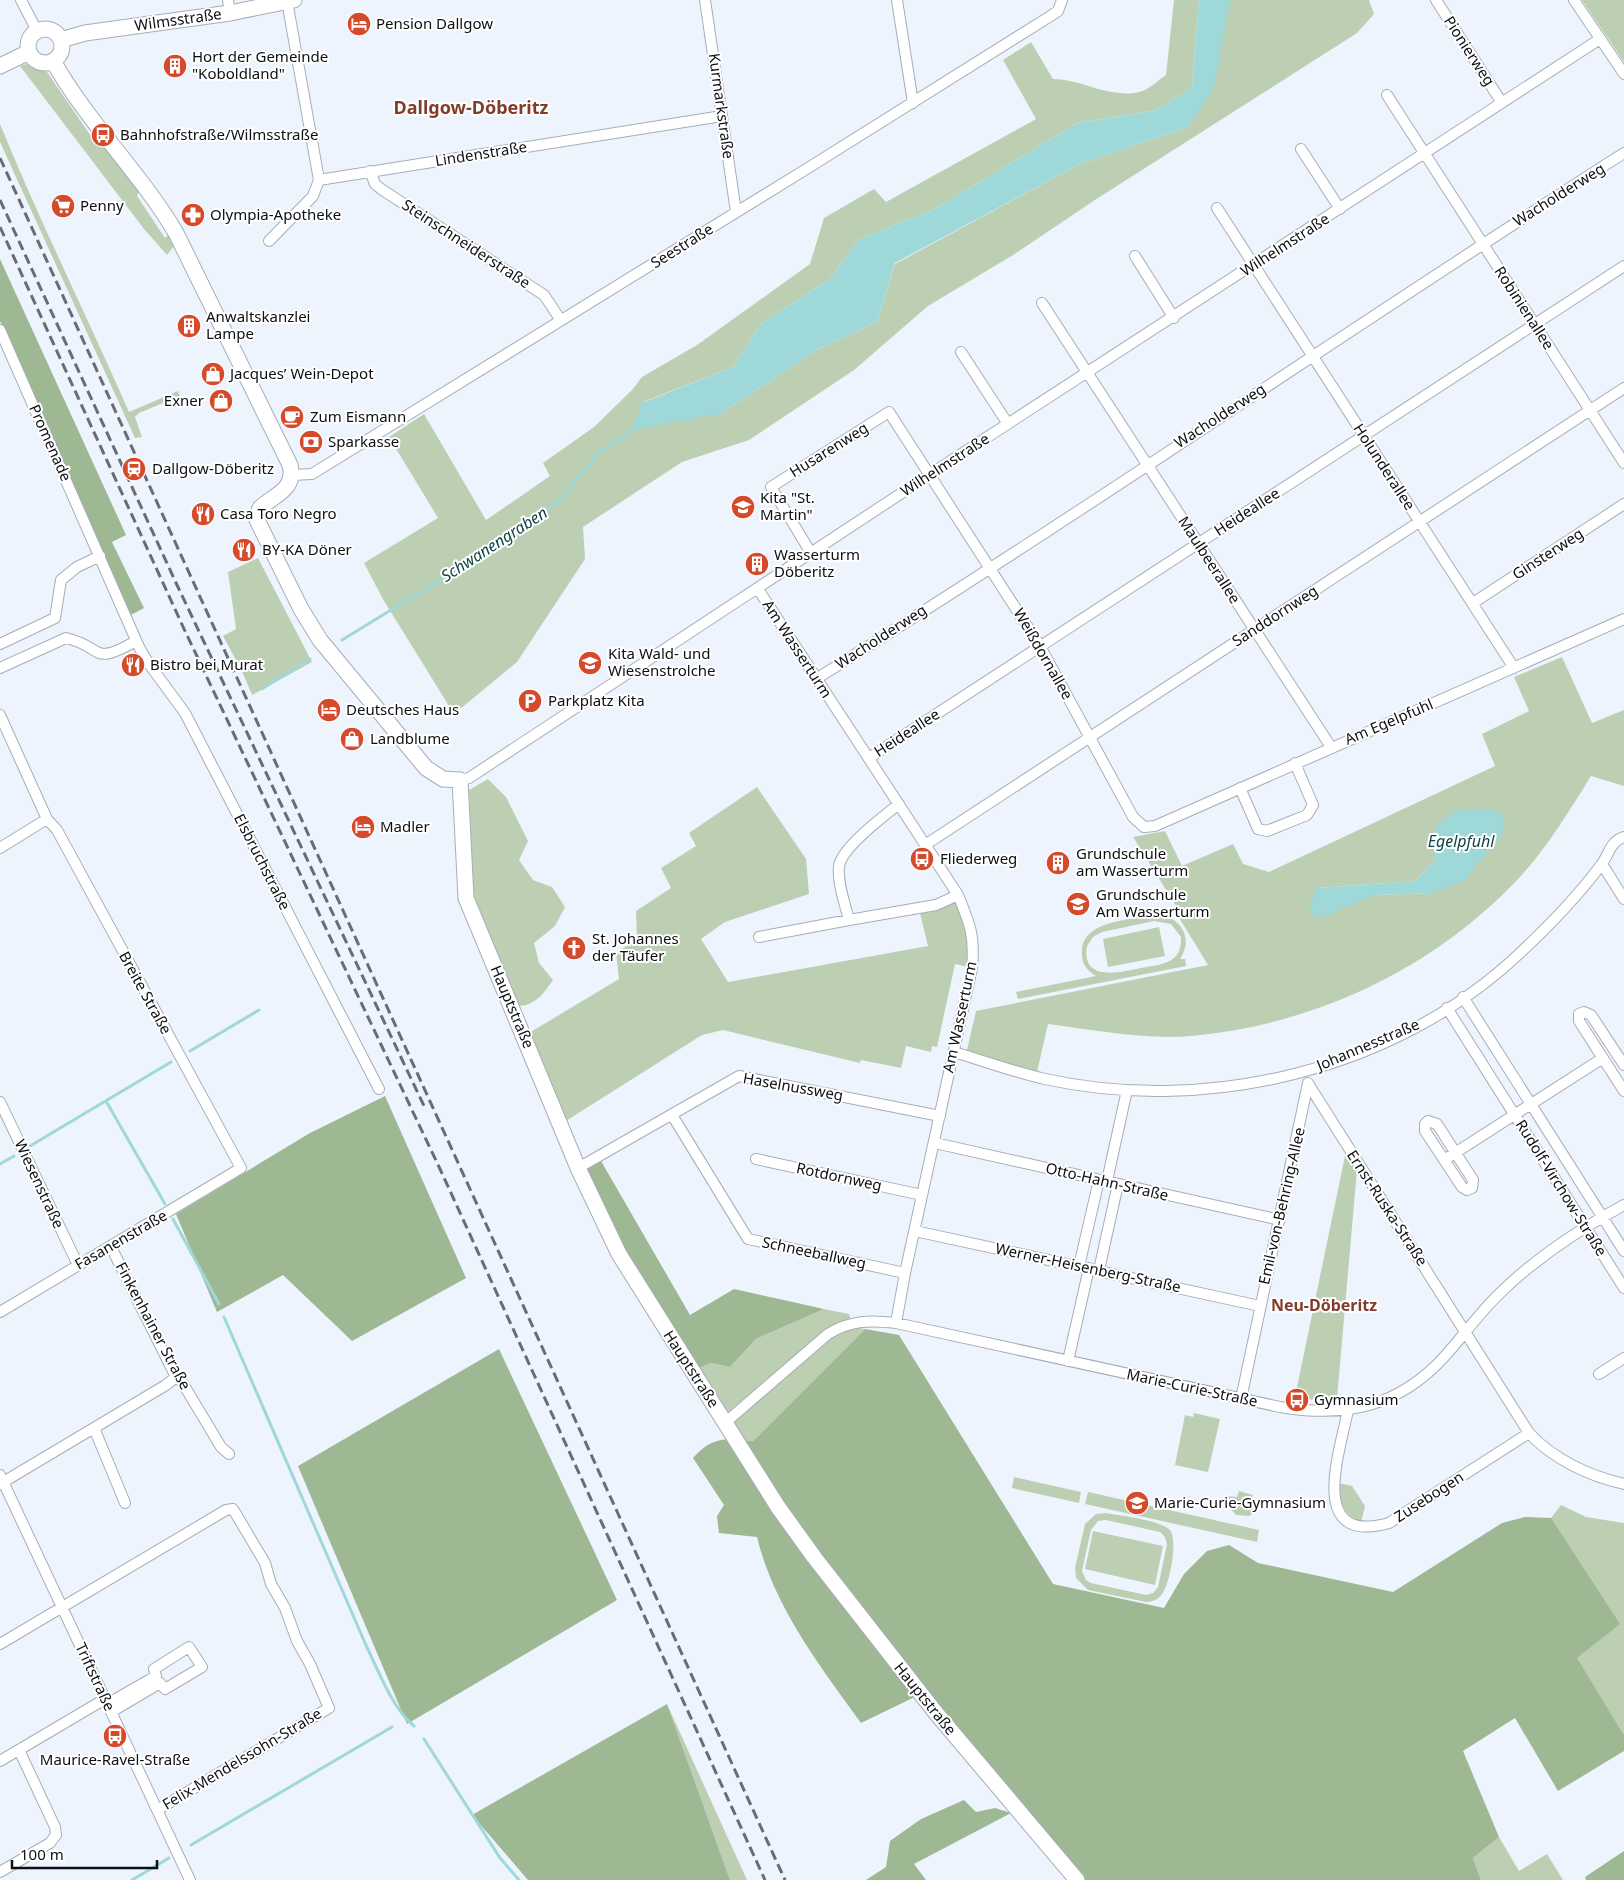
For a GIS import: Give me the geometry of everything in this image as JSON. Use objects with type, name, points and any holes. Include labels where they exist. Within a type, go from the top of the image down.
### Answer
[{"type":"street","points":[[20,0],[37,32]]},
{"type":"street","points":[[896,0],[912,103]]},
{"type":"street","name":"Seestraße","points":[[292,475],[312,474],[912,103],[1058,10],[1062,0]]},
{"type":"street","name":"Pionierweg","points":[[1436,0],[1502,103]]},
{"type":"street","points":[[1574,0],[1624,74]]},
{"type":"street","points":[[269,241],[313,196],[319,180],[291,1]]},
{"type":"street","name":"Wilmsstraße","points":[[61,40],[85,33],[229,7],[291,1]]},
{"type":"street","name":"Kurmarkstraße","points":[[708,1],[736,212]]},
{"type":"street","points":[[51,30],[61,40],[62,48],[59,56],[48,63],[37,61],[29,52],[28,44],[31,37],[37,32],[51,30]]},
{"type":"street","name":"Wilhelmstraße","points":[[460,780],[469,778],[758,589],[811,552],[1087,372],[1174,318],[1600,39]]},
{"type":"street","points":[[0,66],[29,52]]},
{"type":"street","points":[[53,61],[86,113],[160,205],[176,233],[290,465],[292,475],[286,488],[260,508],[257,520],[301,609],[320,640],[426,768],[443,779],[460,780]]},
{"type":"street","name":"Robinienallee","points":[[1387,95],[1624,463]]},
{"type":"street","name":"Lindenstraße","points":[[319,180],[722,116]]},
{"type":"street","points":[[1301,149],[1340,209]]},
{"type":"street","name":"Wacholderweg","points":[[816,678],[990,567],[1482,243],[1624,154]]},
{"type":"street","name":"Steinschneiderstraße","points":[[370,172],[375,184],[381,189],[544,295],[560,319]]},
{"type":"street","name":"Holunderallee","points":[[1217,208],[1514,668]]},
{"type":"street","points":[[1135,256],[1174,318]]},
{"type":"street","name":"Heideallee","points":[[869,758],[1624,266]]},
{"type":"street","name":"Maulbeerallee","points":[[1042,303],[1331,747]]},
{"type":"street","name":"Promenade","points":[[0,330],[136,641]]},
{"type":"street","points":[[961,352],[1008,424]]},
{"type":"street","name":"Sanddornweg","points":[[925,844],[1624,388]]},
{"type":"street","name":"Husarenweg","points":[[811,552],[771,487],[889,412],[929,475]]},
{"type":"street","name":"Weißdornallee","points":[[929,475],[1040,646],[1133,817],[1144,827],[1155,826]]},
{"type":"street","name":"Ginsterweg","points":[[1472,603],[1624,504]]},
{"type":"street","points":[[0,644],[55,618],[61,580],[69,573],[100,556]]},
{"type":"street","name":"Am Wasserturm","points":[[758,589],[958,895],[972,930],[974,945],[972,968],[905,1273],[896,1323]]},
{"type":"street","name":"Am Egelpfuhl","points":[[1155,826],[1624,619]]},
{"type":"street","points":[[0,668],[66,638],[74,640],[96,653],[114,654],[136,641]]},
{"type":"street","name":"Elsbruchstraße","points":[[136,641],[149,664],[185,713],[379,1089]]},
{"type":"street","name":"Breite Straße","points":[[0,715],[47,819],[57,830],[241,1168]]},
{"type":"street","points":[[1240,788],[1258,829],[1267,830],[1307,815],[1313,805],[1295,763]]},
{"type":"street","name":"Hauptstraße","points":[[460,780],[466,898],[578,1168],[619,1254],[778,1507],[814,1557],[936,1714],[1077,1880]]},
{"type":"street","points":[[849,920],[840,875],[842,858],[871,827],[898,804]]},
{"type":"street","points":[[0,848],[47,819]]},
{"type":"street","name":"Johannesstraße","points":[[954,1052],[1046,1079],[1127,1090],[1215,1088],[1305,1072],[1352,1056],[1398,1035],[1447,1008],[1504,967],[1533,941],[1602,864],[1615,841],[1624,837]]},
{"type":"street","points":[[1602,864],[1624,899]]},
{"type":"street","points":[[759,936],[936,905],[958,895]]},
{"type":"street","name":"Rudolf-Virchow-Straße","points":[[1463,997],[1624,1251]]},
{"type":"street","name":"Rudolf-Virchow-Straße","points":[[1447,1008],[1624,1288]]},
{"type":"street","points":[[1624,1066],[1591,1015],[1584,1012],[1580,1014],[1579,1021],[1624,1091]]},
{"type":"street","name":"Rudolf-Virchow-Straße","points":[[1444,1160],[1603,1058]]},
{"type":"street","name":"Emil-von-Behring-Allee","points":[[1241,1399],[1309,1085],[1305,1072]]},
{"type":"street","name":"Haselnussweg","points":[[578,1168],[734,1078],[745,1076],[940,1116]]},
{"type":"street","name":"Ernst-Ruska-Straße","points":[[1309,1085],[1529,1433],[1549,1451],[1572,1465],[1606,1480],[1624,1484]]},
{"type":"street","points":[[1068,1361],[1089,1268],[1103,1181],[1127,1090]]},
{"type":"street","name":"Wiesenstraße","points":[[0,1102],[78,1265]]},
{"type":"street","name":"Schneeballweg","points":[[672,1115],[748,1239],[905,1273]]},
{"type":"street","points":[[1428,1121],[1436,1124],[1455,1152],[1473,1180],[1472,1188],[1464,1190],[1444,1160],[1425,1130],[1425,1124],[1428,1121]]},
{"type":"street","name":"Otto-Hahn-Straße","points":[[935,1143],[1280,1220]]},
{"type":"street","name":"Rotdornweg","points":[[756,1159],[922,1195]]},
{"type":"street","name":"Fasanenstraße","points":[[0,1312],[78,1265],[111,1248],[241,1168]]},
{"type":"street","points":[[1089,1268],[1118,1184]]},
{"type":"street","name":"Marie-Curie-Straße","points":[[726,1422],[828,1334],[840,1326],[868,1320],[896,1323],[1241,1399],[1314,1412],[1348,1410],[1394,1397],[1419,1381],[1500,1293],[1534,1264],[1602,1217],[1624,1205]]},
{"type":"street","name":"Werner-Heisenberg-Straße","points":[[915,1231],[1260,1306]]},
{"type":"street","name":"Finkenhainer Straße","points":[[111,1248],[176,1377],[182,1382],[221,1447],[229,1454]]},
{"type":"street","points":[[1599,1374],[1624,1358]]},
{"type":"street","points":[[1,1480],[94,1428],[176,1377]]},
{"type":"street","name":"Zusebogen","points":[[1348,1410],[1332,1492],[1337,1508],[1343,1516],[1362,1527],[1372,1528],[1389,1523],[1529,1433]]},
{"type":"street","points":[[94,1428],[125,1504]]},
{"type":"street","name":"Triftstraße","points":[[1,1480],[63,1607],[190,1880]]},
{"type":"street","name":"Felix-Mendelssohn-Straße","points":[[63,1607],[226,1510],[233,1509],[264,1563],[271,1584],[285,1608],[297,1641],[310,1664],[329,1708],[157,1810]]},
{"type":"street","points":[[0,1644],[63,1607]]},
{"type":"street","points":[[0,1761],[158,1680]]},
{"type":"street","points":[[0,1872],[50,1843],[56,1835],[55,1827],[19,1750]]},
{"type":"shaded area","points":[[1174,0],[1199,0],[1192,87],[1157,110],[1077,123],[935,209],[859,239],[830,279],[761,324],[733,367],[643,402],[720,414],[818,349],[877,322],[895,264],[1078,165],[1188,127],[1230,0],[1369,0],[1374,14],[1357,33],[1098,198],[1013,255],[928,306],[854,370],[749,440],[682,462],[583,527],[585,559],[517,662],[454,714],[384,601],[364,563],[438,518],[389,437],[424,414],[486,520],[550,476],[543,463],[594,427],[632,390],[642,377],[697,345],[810,264],[824,218],[874,189],[886,202],[1036,119],[1003,60],[1031,42],[1053,79],[1074,82],[1117,93],[1143,91],[1166,75]]},
{"type":"shaded area","points":[[1582,0],[1624,0],[1624,62]]},
{"type":"shaded area","points":[[26,64],[47,72],[95,142],[100,140],[140,189],[137,196],[165,238],[170,233],[176,243],[167,255],[144,229],[20,66]]},
{"type":"shaded area","points":[[0,124],[31,197],[129,412],[178,391],[180,396],[139,413],[135,417],[142,437],[135,438],[0,142]]},
{"type":"shaded area","points":[[0,259],[126,535],[112,542],[144,608],[129,616],[0,321]]},
{"type":"shaded area","points":[[258,558],[312,662],[252,695],[242,671],[223,636],[236,629],[228,572]]},
{"type":"shaded area","points":[[1562,657],[1592,723],[1624,710],[1624,786],[1591,776],[1557,829],[1519,878],[1486,910],[1449,940],[1410,965],[1369,987],[1326,1005],[1282,1019],[1237,1030],[1191,1036],[1155,1037],[1048,1024],[1037,1072],[979,1056],[967,1050],[976,1011],[1208,965],[1175,911],[1178,909],[1133,837],[1165,831],[1182,866],[1233,844],[1243,864],[1269,872],[1495,766],[1482,734],[1529,711],[1514,677]],"holes":[[[1435,860],[1432,893],[1374,895],[1316,888],[1415,881]]]},
{"type":"shaded area","points":[[488,779],[506,797],[528,841],[519,860],[533,880],[552,887],[565,907],[555,926],[534,943],[539,963],[553,980],[546,990],[534,1001],[518,1006],[473,897],[469,790]]},
{"type":"shaded area","points":[[757,787],[806,859],[809,894],[725,922],[701,939],[728,982],[928,946],[919,909],[958,895],[972,929],[972,968],[955,964],[937,1047],[932,1046],[931,1052],[906,1046],[901,1068],[861,1060],[860,1063],[723,1030],[702,1035],[561,1124],[524,1036],[619,979],[616,953],[637,939],[636,911],[671,888],[661,868],[696,846],[689,833]]},
{"type":"shaded area","points":[[1157,915],[1173,919],[1183,930],[1186,944],[1180,959],[1185,959],[1186,966],[1018,999],[1016,992],[1096,976],[1086,968],[1082,959],[1083,943],[1089,934],[1109,923]],"holes":[[[1154,921],[1171,924],[1181,937],[1179,951],[1171,960],[1158,965],[1113,973],[1096,970],[1090,966],[1087,958],[1087,946],[1093,937],[1102,932]]]},
{"type":"shaded area","points":[[1159,927],[1165,956],[1108,967],[1103,939]]},
{"type":"shaded area","points":[[385,1096],[466,1278],[352,1341],[283,1275],[217,1312],[176,1214],[310,1133]]},
{"type":"shaded area","points":[[1346,1151],[1357,1170],[1337,1398],[1305,1400],[1295,1397]]},
{"type":"shaded area","points":[[601,1161],[690,1315],[734,1289],[824,1309],[756,1339],[730,1367],[711,1363],[699,1368],[622,1249],[585,1169]]},
{"type":"shaded area","points":[[824,1309],[849,1314],[853,1327],[865,1329],[753,1441],[740,1440],[733,1426],[735,1420],[717,1397],[699,1368],[711,1363],[730,1367],[756,1339]]},
{"type":"shaded area","points":[[865,1329],[899,1335],[1053,1584],[1164,1608],[1184,1574],[1207,1551],[1229,1545],[1258,1563],[1393,1592],[1502,1523],[1525,1517],[1551,1518],[1620,1624],[1577,1658],[1624,1735],[1624,1751],[1558,1791],[1515,1718],[1463,1751],[1499,1837],[1473,1858],[1481,1880],[1083,1880],[923,1693],[861,1723],[814,1657],[786,1611],[765,1563],[757,1537],[719,1533],[717,1516],[724,1505],[693,1458],[713,1442],[720,1440],[753,1441]]},
{"type":"shaded area","points":[[499,1349],[617,1600],[407,1724],[298,1466]]},
{"type":"shaded area","points":[[1194,1413],[1220,1419],[1208,1472],[1175,1465],[1185,1415],[1193,1417]]},
{"type":"shaded area","points":[[1014,1477],[1081,1492],[1079,1503],[1012,1488]]},
{"type":"shaded area","points":[[1338,1483],[1352,1486],[1365,1506],[1361,1522],[1350,1515],[1343,1507]]},
{"type":"shaded area","points":[[1239,1491],[1253,1495],[1252,1500],[1262,1503],[1258,1510],[1249,1516],[1236,1515],[1226,1504],[1227,1496],[1237,1497]]},
{"type":"shaded area","points":[[1088,1492],[1259,1530],[1257,1542],[1085,1504]]},
{"type":"shaded area","points":[[1561,1505],[1586,1517],[1624,1523],[1624,1735],[1576,1657],[1551,1518]]},
{"type":"shaded area","points":[[1106,1513],[1140,1519],[1158,1524],[1170,1530],[1173,1552],[1170,1572],[1165,1589],[1157,1599],[1146,1602],[1088,1590],[1076,1578],[1075,1568],[1085,1524],[1096,1514]],"holes":[[[1106,1520],[1160,1532],[1165,1537],[1167,1544],[1158,1587],[1153,1593],[1146,1595],[1091,1583],[1086,1580],[1082,1571],[1091,1530],[1098,1521]]]},
{"type":"shaded area","points":[[1093,1531],[1163,1546],[1155,1585],[1085,1569]]},
{"type":"shaded area","points":[[667,1704],[747,1880],[730,1880]]},
{"type":"shaded area","points":[[667,1704],[730,1880],[528,1880],[472,1815]]},
{"type":"shaded area","points":[[964,1800],[976,1812],[995,1808],[1011,1813],[914,1864],[926,1880],[866,1880],[886,1867],[890,1841],[921,1819]]},
{"type":"shaded area","points":[[1499,1837],[1519,1871],[1547,1854],[1563,1880],[1481,1880],[1473,1858]]},
{"type":"shaded area","points":[[1624,1851],[1624,1880],[1586,1880],[1585,1877]]},
{"type":"water","points":[[1199,0],[1230,0],[1214,88],[1188,127],[1078,165],[895,263],[877,322],[818,349],[720,414],[631,430],[642,403],[733,367],[761,324],[830,279],[859,239],[935,209],[1077,123],[1157,110],[1192,87]]},
{"type":"water","name":"Egelpfuhl","points":[[1490,809],[1505,816],[1500,838],[1464,881],[1432,893],[1374,895],[1321,918],[1309,912],[1316,888],[1415,881],[1435,860],[1431,836],[1449,815],[1462,810]]},
{"type":"waterway","name":"Schwanengraben","points":[[342,640],[484,553],[556,503],[600,452],[631,430]]},
{"type":"waterway","name":"Schwanengraben","points":[[262,689],[310,659]]},
{"type":"waterway","points":[[190,1051],[259,1010]]},
{"type":"waterway","points":[[30,1146],[171,1062]]},
{"type":"waterway","points":[[106,1101],[165,1204]]},
{"type":"waterway","points":[[0,1164],[14,1156]]},
{"type":"waterway","points":[[173,1219],[219,1304]]},
{"type":"waterway","points":[[224,1317],[365,1643],[392,1698],[414,1726]]},
{"type":"waterway","points":[[191,1845],[392,1727]]},
{"type":"waterway","points":[[424,1739],[500,1858],[519,1880]]},
{"type":"waterway","points":[[132,1880],[169,1858]]},
{"type":"railway","points":[[0,158],[785,1880]]},
{"type":"railway","points":[[0,200],[177,585],[425,1108]]},
{"type":"railway","points":[[0,227],[185,631],[440,1169],[765,1880]]},
{"type":"place","name":"Pension Dallgow","points":[[359,24]]},
{"type":"place","name":"Hort der Gemeinde \"Koboldland\"","points":[[175,66]]},
{"type":"place","name":"Bahnhofstraße/Wilmsstraße","points":[[103,135]]},
{"type":"place","name":"Penny","points":[[63,206]]},
{"type":"place","name":"Olympia-Apotheke","points":[[193,215]]},
{"type":"place","name":"Anwaltskanzlei Lampe","points":[[189,326]]},
{"type":"place","name":"Jacques’ Wein-Depot","points":[[213,374]]},
{"type":"place","name":"Exner","points":[[221,401]]},
{"type":"place","name":"Zum Eismann","points":[[292,417]]},
{"type":"place","name":"Sparkasse","points":[[311,442]]},
{"type":"place","name":"Dallgow-Döberitz","points":[[134,469]]},
{"type":"place","name":"Kita \"St. Martin\"","points":[[743,507]]},
{"type":"place","name":"Casa Toro Negro","points":[[203,514]]},
{"type":"place","name":"BY-KA Döner","points":[[244,550]]},
{"type":"place","name":"Wasserturm Döberitz","points":[[757,564]]},
{"type":"place","name":"Kita Wald- und Wiesenstrolche","points":[[590,663]]},
{"type":"place","name":"Bistro bei Murat","points":[[133,665]]},
{"type":"place","name":"Parkplatz Kita","points":[[530,701]]},
{"type":"place","name":"Deutsches Haus","points":[[329,710]]},
{"type":"place","name":"Landblume","points":[[352,739]]},
{"type":"place","name":"Madler","points":[[363,827]]},
{"type":"place","name":"Fliederweg","points":[[922,859]]},
{"type":"place","name":"Grundschule am Wasserturm","points":[[1058,863]]},
{"type":"place","name":"Grundschule Am Wasserturm","points":[[1078,904]]},
{"type":"place","name":"St. Johannes der Täufer","points":[[574,948]]},
{"type":"place","name":"Gymnasium","points":[[1297,1400]]},
{"type":"place","name":"Marie-Curie-Gymnasium","points":[[1137,1503]]},
{"type":"place","name":"Maurice-Ravel-Straße","points":[[115,1736]]},
{"type":"district","name":"Dallgow-Döberitz","points":[[471,108]]},
{"type":"district","name":"Neu-Döberitz","points":[[1324,1305]]}]
